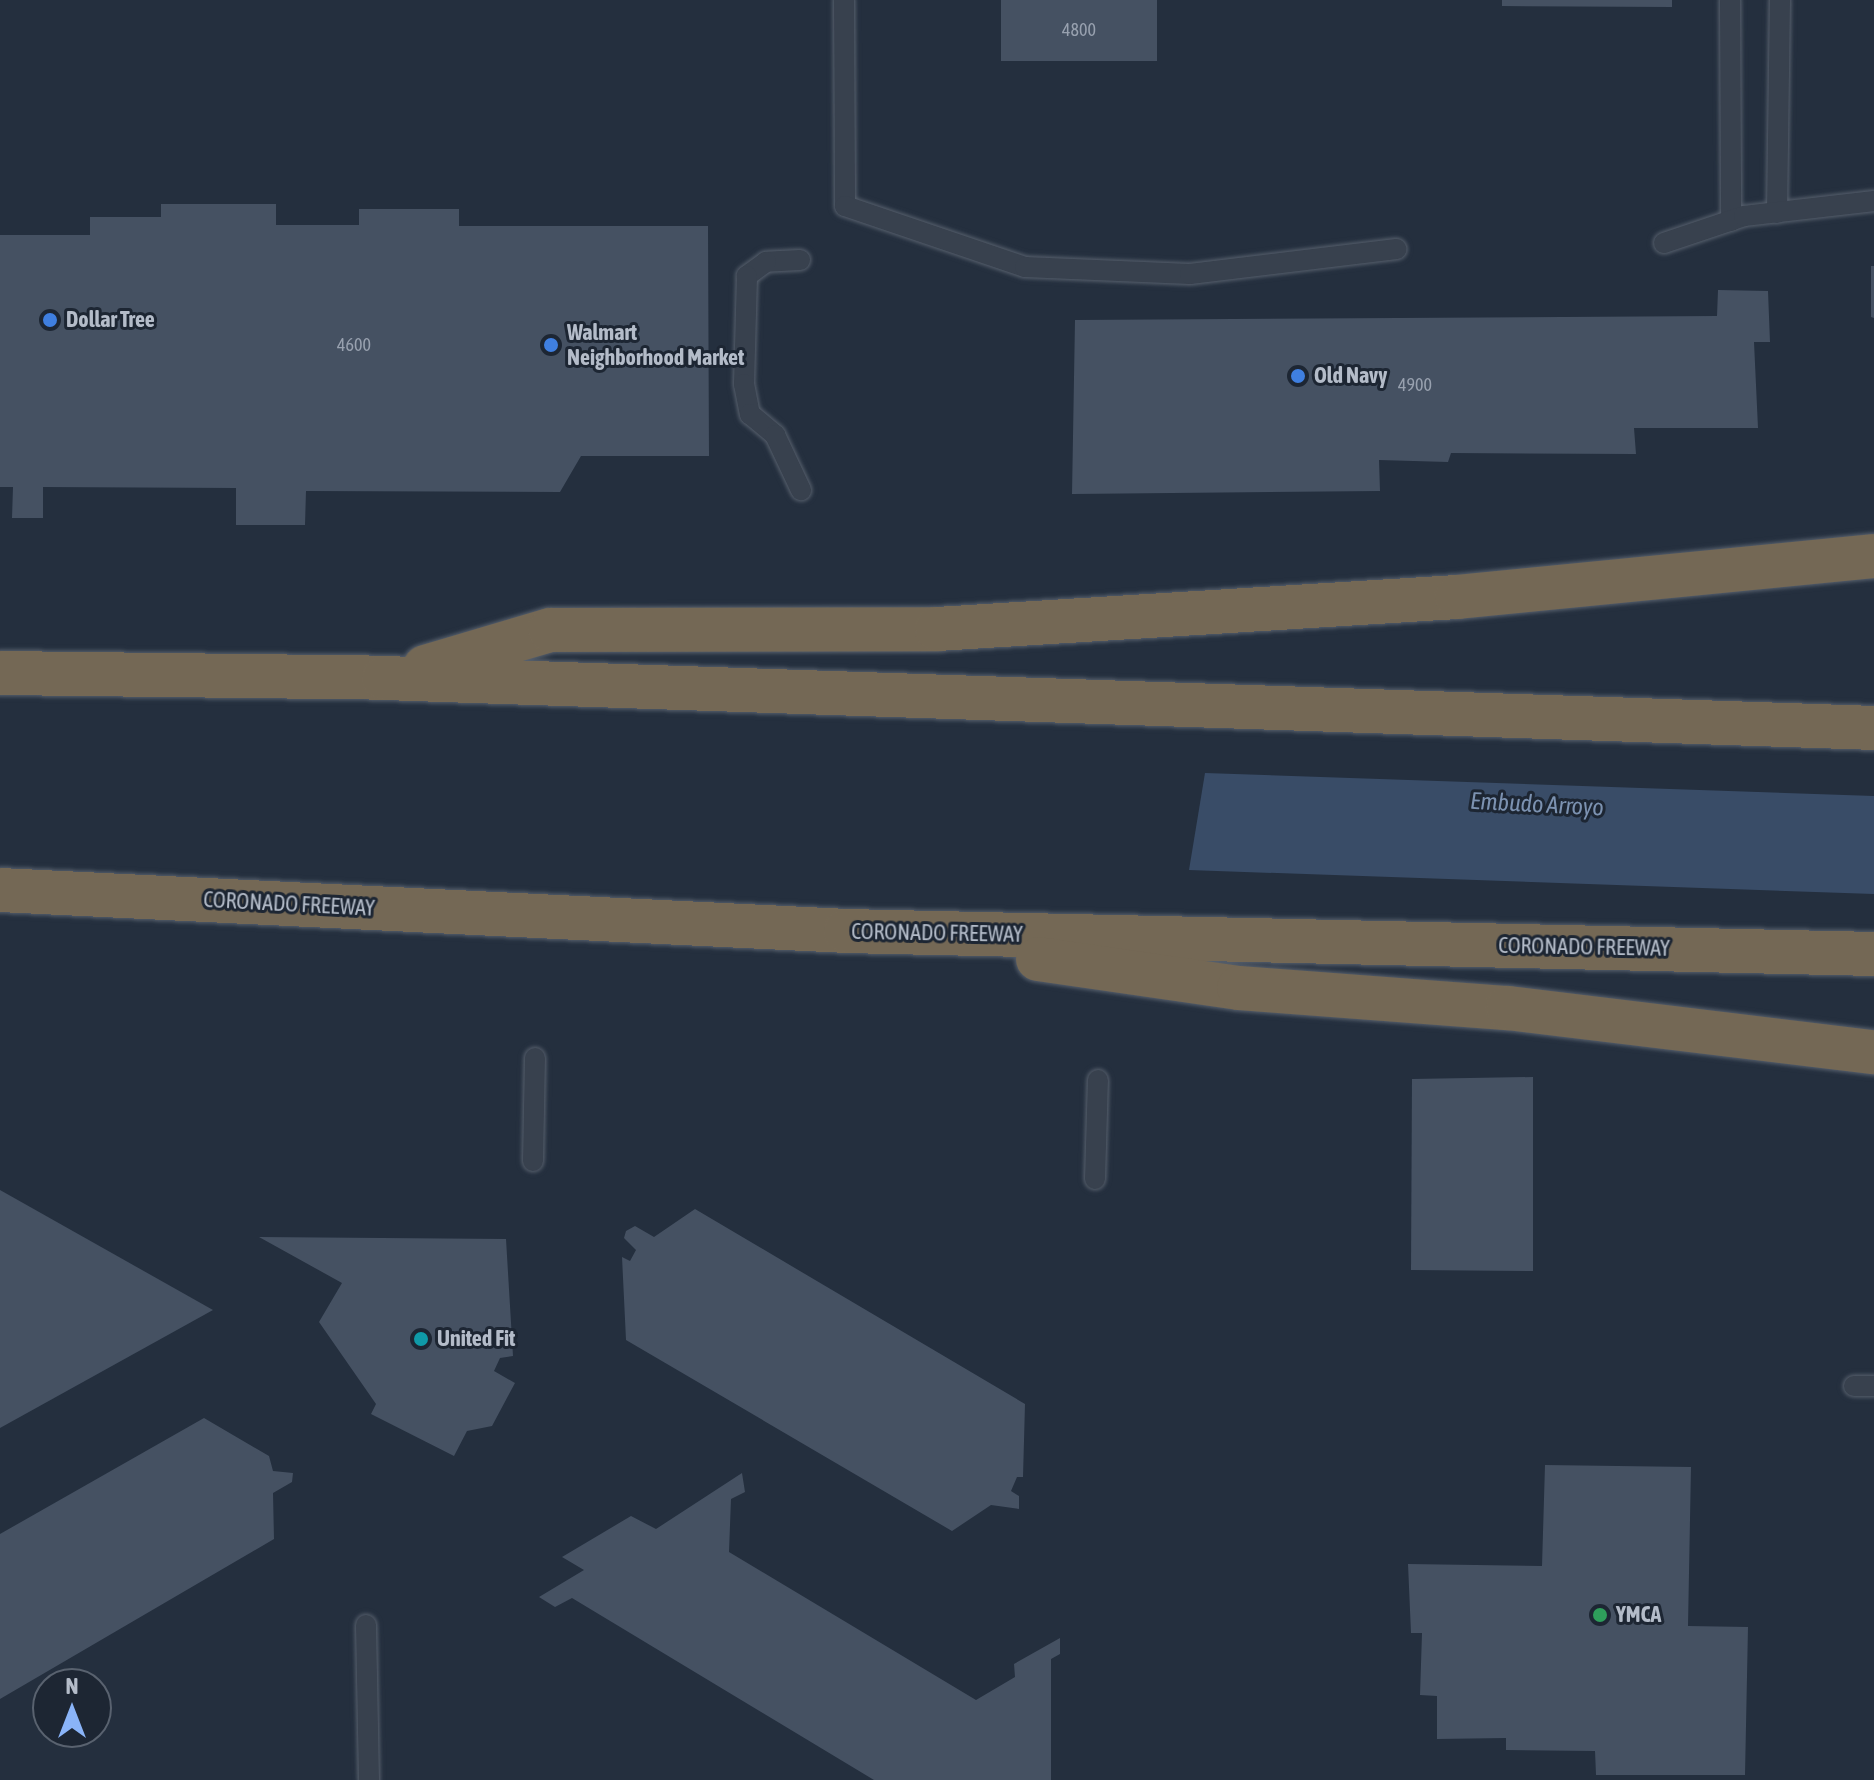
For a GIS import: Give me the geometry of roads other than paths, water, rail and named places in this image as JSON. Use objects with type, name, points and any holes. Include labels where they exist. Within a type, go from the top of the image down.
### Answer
[{"type":"highway","points":[[384,678],[550,630],[937,629],[1457,597],[1874,556]]},
{"type":"highway","points":[[0,673],[384,678],[1874,728]]},
{"type":"highway","name":"CORONADO FREEWAY","points":[[0,890],[846,931],[1874,954]]},
{"type":"highway","points":[[846,931],[1239,988],[1508,1008],[1874,1052]]},
{"type":"lane","points":[[844,0],[845,206],[1025,267],[1190,274],[1396,249]]},
{"type":"lane","points":[[1730,0],[1731,221]]},
{"type":"lane","points":[[1777,213],[1780,0]]},
{"type":"lane","points":[[1664,243],[1731,221],[1874,201]]},
{"type":"lane","points":[[800,260],[766,262],[747,276],[744,384],[750,414],[775,435],[801,490]]},
{"type":"lane","points":[[533,1161],[535,1058]]},
{"type":"lane","points":[[1095,1179],[1098,1080]]},
{"type":"lane","points":[[366,1625],[369,1780]]},
{"type":"water","name":"Embudo Arroyo","points":[[1205,773],[1874,796],[1874,894],[1189,870]]},
{"type":"place","name":"Dollar Tree","points":[[50,320]]},
{"type":"place","name":"Walmart Neighborhood Market","points":[[551,345]]},
{"type":"place","name":"Old Navy","points":[[1298,376]]},
{"type":"place","name":"United Fit","points":[[421,1339]]},
{"type":"place","name":"YMCA","points":[[1600,1615]]}]
